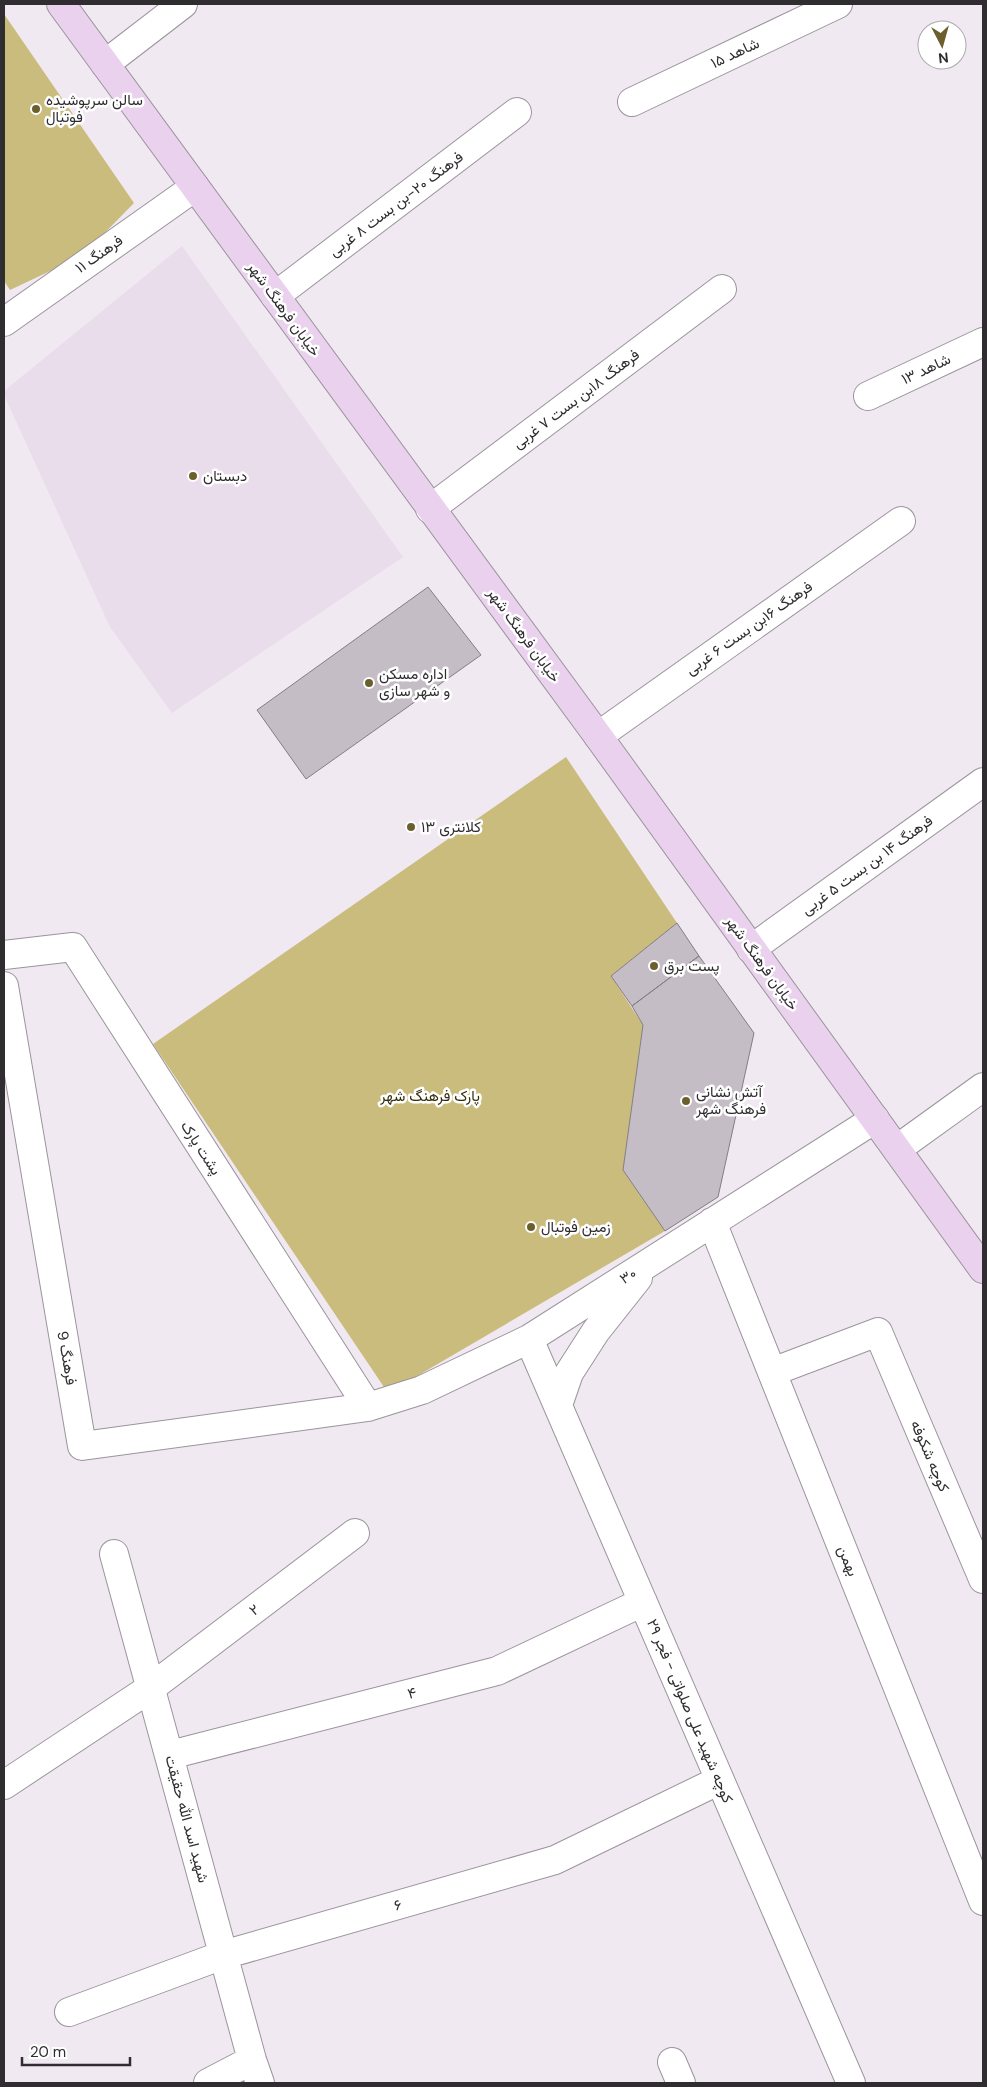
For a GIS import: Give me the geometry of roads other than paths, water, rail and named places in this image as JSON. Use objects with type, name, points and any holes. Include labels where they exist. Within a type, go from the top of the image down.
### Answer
[{"type":"main road","name":"خیابان فرهنگ شهر","points":[[61,4],[598,736],[983,1269]]},
{"type":"street","points":[[105,64],[183,4]]},
{"type":"street","name":"شاهد ۱۵","points":[[632,102],[838,4]]},
{"type":"street","name":"فرهنگ ۲۰-بن بست ۸ غربی","points":[[275,296],[517,112]]},
{"type":"street","name":"فرهنگ ۱۱","points":[[4,322],[195,186]]},
{"type":"street","name":"فرهنگ ۱۸بن بست ۷ غربی","points":[[430,508],[722,288]]},
{"type":"street","name":"شاهد ۱۳","points":[[868,396],[983,342]]},
{"type":"street","name":"فرهنگ ۱۶بن بست ۶ غربی","points":[[598,736],[901,521]]},
{"type":"street","name":"فرهنگ ۱۴ بن بست ۵ غربی","points":[[752,949],[983,782]]},
{"type":"street","name":"پشت پارک","points":[[4,955],[73,947],[368,1407]]},
{"type":"street","name":"فرهنگ 9","points":[[4,986],[82,1446],[368,1407]]},
{"type":"street","points":[[897,1149],[983,1087]]},
{"type":"street","name":"۳۰","points":[[368,1407],[422,1390],[529,1339],[874,1119]]},
{"type":"street","name":"بهمن","points":[[712,1222],[983,1901]]},
{"type":"street","points":[[558,1405],[569,1373],[591,1338],[651,1262]]},
{"type":"street","name":"کوچه شکوفه","points":[[772,1372],[878,1332],[983,1579]]},
{"type":"street","name":"کوچه شهید علی صلواتی - فجر ۲۹","points":[[529,1339],[851,2083]]},
{"type":"street","name":"۲","points":[[4,1785],[152,1687],[356,1533]]},
{"type":"street","name":"شهید اسد الله حقیقت","points":[[114,1554],[256,2072]]},
{"type":"street","name":"۴","points":[[170,1755],[497,1671],[643,1602]]},
{"type":"street","name":"۶","points":[[69,2012],[223,1955],[555,1860],[720,1780]]},
{"type":"street","points":[[208,2083],[256,2072]]},
{"type":"place","name":"سالن سرپوشیده فوتبال","points":[[36,109]]},
{"type":"place","name":"دبستان","points":[[193,476]]},
{"type":"place","name":"اداره مسکن و شهر سازی","points":[[369,683]]},
{"type":"place","name":"کلانتری ۱۳","points":[[411,827]]},
{"type":"place","name":"پست برق","points":[[654,966]]},
{"type":"place","name":"آتش نشانی فرهنگ شهر","points":[[686,1101]]},
{"type":"place","name":"زمین فوتبال","points":[[531,1227]]},
{"type":"park label","name":"پارک فرهنگ شهر","points":[[430,1096]]}]
